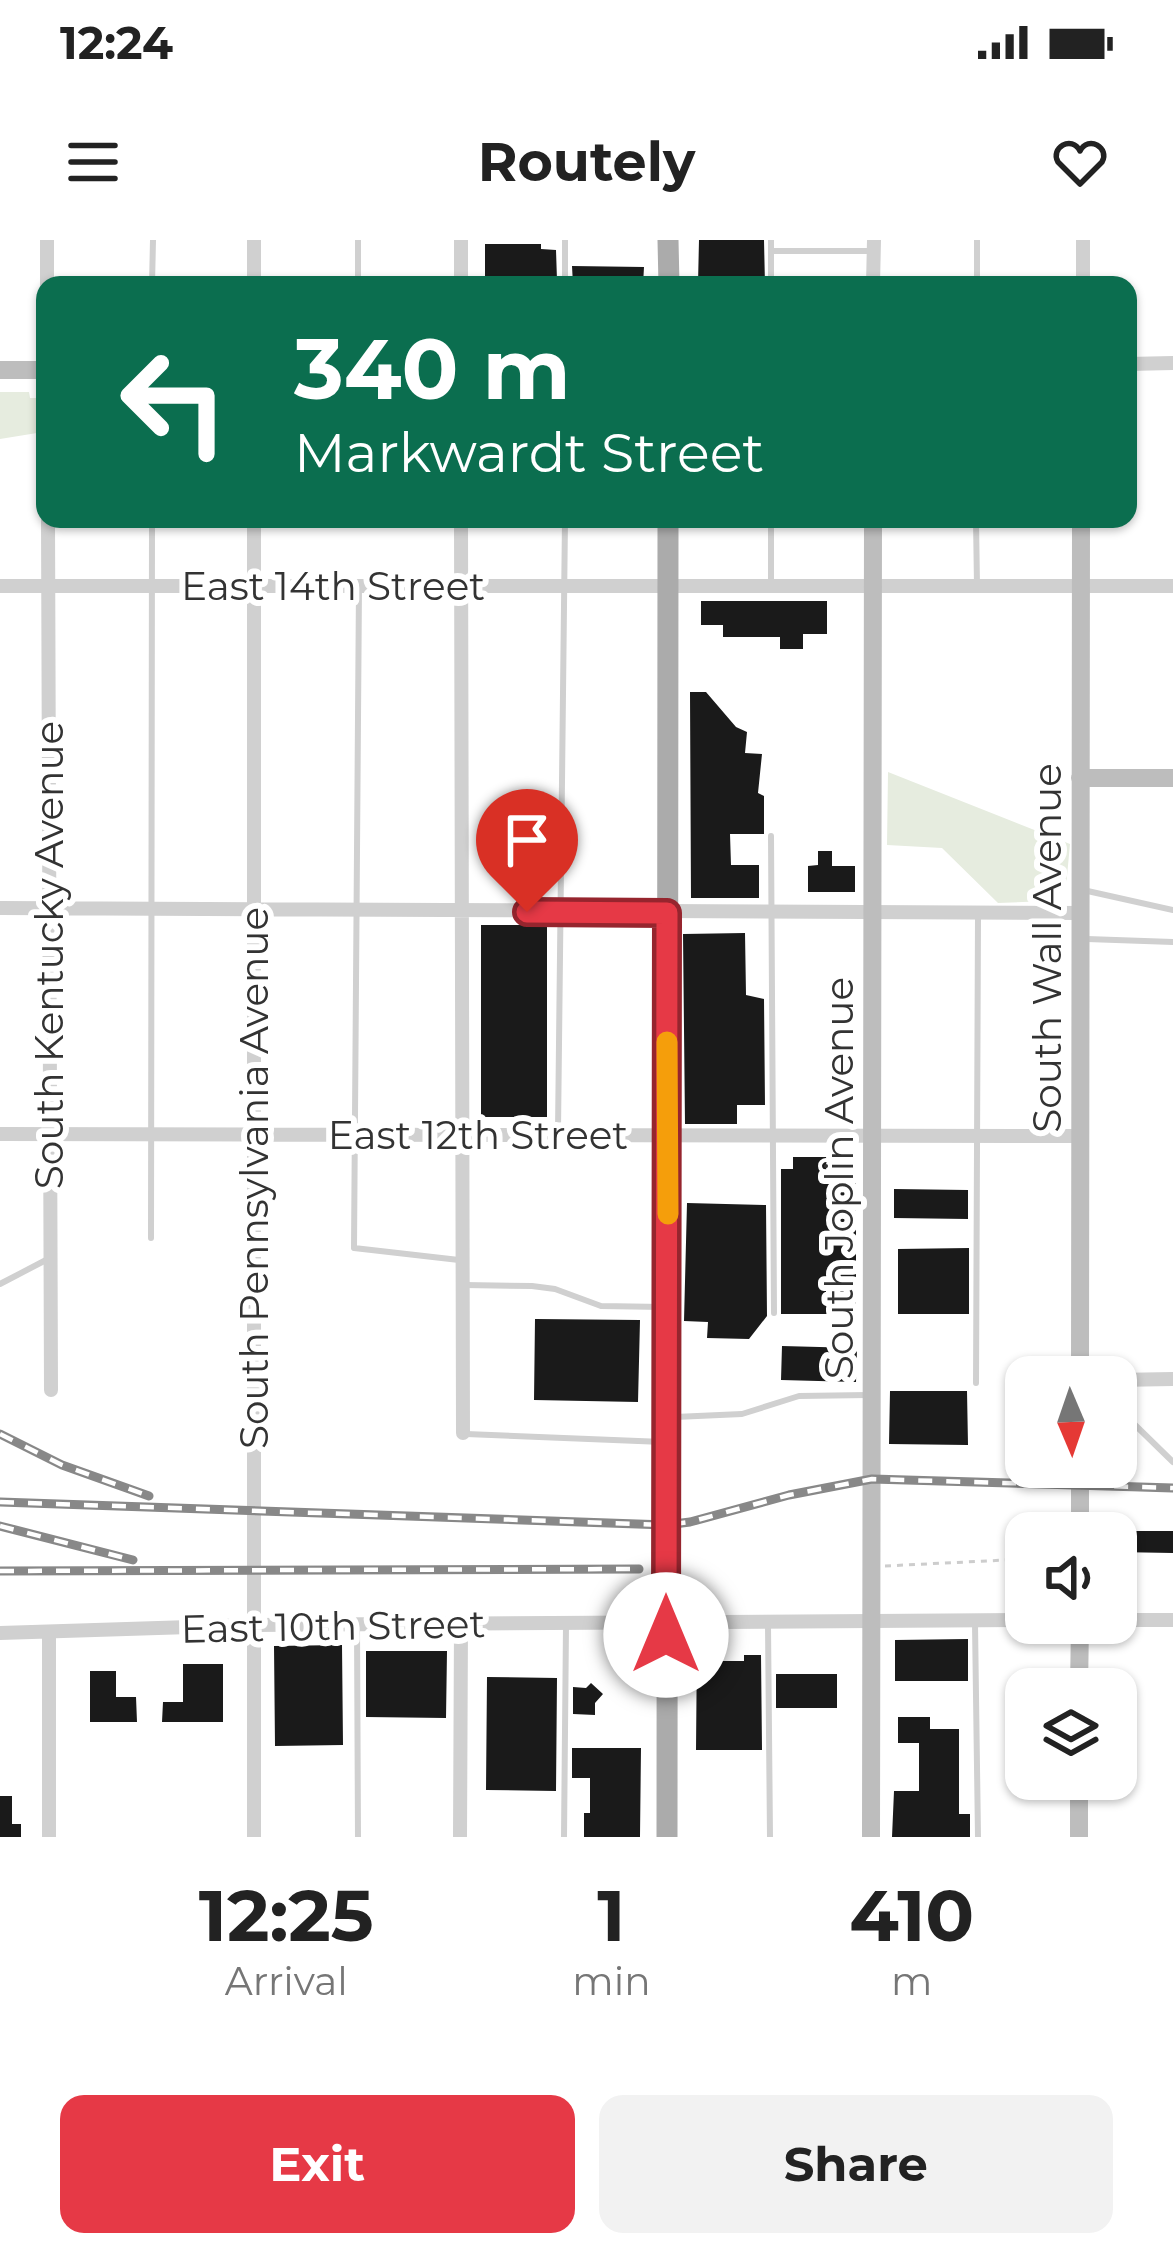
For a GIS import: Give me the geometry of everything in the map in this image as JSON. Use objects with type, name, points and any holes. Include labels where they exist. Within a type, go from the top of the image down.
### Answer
[{"type":"main road","points":[[668,240],[669,276]]},
{"type":"main road","points":[[667,1837],[668,528]]},
{"type":"street","points":[[47,240],[47,276]]},
{"type":"street","points":[[254,240],[254,276]]},
{"type":"street","points":[[461,240],[461,276]]},
{"type":"street","points":[[1083,240],[1083,276]]},
{"type":"street","points":[[873,276],[874,245]]},
{"type":"street","points":[[1137,364],[1173,364]]},
{"type":"street","points":[[0,370],[36,370]]},
{"type":"street","name":"South Kentucky Avenue","points":[[48,528],[51,1390]]},
{"type":"street","name":"South Pennsylvania Avenue","points":[[254,528],[254,1837]]},
{"type":"street","points":[[461,528],[463,1433]]},
{"type":"street","name":"South Joplin Avenue","points":[[871,1837],[873,528]]},
{"type":"street","name":"South Wall Avenue","points":[[1080,1356],[1081,528]]},
{"type":"street","name":"East 14th Street","points":[[0,586],[1173,586]]},
{"type":"street","points":[[1080,778],[1173,778]]},
{"type":"street","points":[[0,908],[1080,913]]},
{"type":"street","name":"East 12th Street","points":[[0,1134],[1080,1136]]},
{"type":"street","points":[[1137,1380],[1173,1379]]},
{"type":"street","points":[[1137,1620],[1173,1620]]},
{"type":"street","name":"East 10th Street","points":[[0,1633],[253,1625],[1005,1621]]},
{"type":"street","points":[[460,1837],[461,1624]]},
{"type":"street","points":[[49,1837],[50,1632]]},
{"type":"street","points":[[1079,1800],[1079,1837]]},
{"type":"lane","points":[[152,276],[153,240]]},
{"type":"lane","points":[[358,240],[358,276]]},
{"type":"lane","points":[[565,240],[565,276]]},
{"type":"lane","points":[[771,240],[771,276]]},
{"type":"lane","points":[[976,276],[977,240]]},
{"type":"lane","points":[[771,251],[874,245]]},
{"type":"lane","points":[[151,1238],[152,528]]},
{"type":"lane","points":[[558,1135],[565,528]]},
{"type":"lane","points":[[771,528],[771,585]]},
{"type":"lane","points":[[976,528],[977,586]]},
{"type":"lane","points":[[359,586],[355,1248],[463,1261]]},
{"type":"lane","points":[[771,836],[774,1313]]},
{"type":"lane","points":[[1080,889],[1173,910]]},
{"type":"lane","points":[[976,1383],[978,913]]},
{"type":"lane","points":[[1080,938],[1173,942]]},
{"type":"lane","points":[[0,1285],[49,1259]]},
{"type":"lane","points":[[463,1285],[556,1289],[601,1306],[667,1306]]},
{"type":"lane","points":[[666,1417],[742,1414],[800,1396],[872,1395]]},
{"type":"lane","points":[[1137,1427],[1173,1462]]},
{"type":"lane","points":[[463,1433],[666,1442]]},
{"type":"lane","points":[[975,1621],[978,1837]]},
{"type":"lane","points":[[564,1837],[566,1622]]},
{"type":"lane","points":[[768,1622],[770,1837]]},
{"type":"lane","points":[[357,1624],[358,1837]]},
{"type":"path","points":[[872,1567],[1005,1560]]},
{"type":"shaded area","points":[[0,392],[29,392],[30,398],[36,398],[36,433],[0,439]]},
{"type":"shaded area","points":[[888,772],[1070,844],[1066,887],[1049,901],[998,903],[942,848],[887,845]]},
{"type":"building","points":[[699,240],[764,240],[765,276],[698,276]]},
{"type":"building","points":[[485,244],[541,244],[541,249],[556,250],[557,276],[485,276]]},
{"type":"building","points":[[572,266],[644,267],[644,276],[573,276]]},
{"type":"building","points":[[701,601],[827,601],[827,634],[803,634],[803,649],[780,649],[780,637],[723,637],[723,625],[701,625]]},
{"type":"building","points":[[690,692],[706,692],[736,727],[747,732],[745,753],[762,754],[758,793],[764,796],[764,834],[730,834],[731,865],[759,865],[759,898],[691,898]]},
{"type":"building","points":[[818,851],[832,851],[832,866],[855,866],[855,892],[808,892],[808,866],[818,865]]},
{"type":"building","points":[[481,925],[547,925],[547,1117],[481,1117]]},
{"type":"building","points":[[745,933],[746,995],[764,999],[765,1105],[737,1105],[737,1124],[685,1124],[683,934]]},
{"type":"building","points":[[793,1157],[856,1157],[856,1314],[781,1314],[781,1169],[793,1169]]},
{"type":"building","points":[[894,1189],[968,1190],[968,1219],[894,1218]]},
{"type":"building","points":[[687,1203],[766,1205],[767,1316],[749,1339],[707,1338],[708,1322],[684,1321]]},
{"type":"building","points":[[969,1248],[969,1314],[898,1314],[898,1249]]},
{"type":"building","points":[[535,1319],[640,1320],[638,1402],[534,1400]]},
{"type":"building","points":[[782,1346],[857,1348],[856,1382],[781,1380]]},
{"type":"building","points":[[890,1391],[967,1391],[968,1445],[889,1444]]},
{"type":"building","points":[[1137,1531],[1173,1531],[1173,1553],[1137,1552]]},
{"type":"building","points":[[968,1639],[968,1681],[895,1681],[895,1640]]},
{"type":"building","points":[[697,1640],[719,1640],[719,1661],[761,1655],[762,1750],[696,1750]]},
{"type":"building","points":[[342,1645],[343,1745],[275,1746],[274,1646]]},
{"type":"building","points":[[366,1651],[447,1651],[446,1718],[366,1717]]},
{"type":"building","points":[[183,1664],[223,1664],[223,1722],[162,1722],[163,1702],[183,1702]]},
{"type":"building","points":[[90,1671],[116,1671],[116,1697],[136,1697],[137,1722],[90,1722]]},
{"type":"building","points":[[776,1674],[837,1674],[837,1708],[776,1708]]},
{"type":"building","points":[[487,1677],[557,1678],[556,1791],[486,1790]]},
{"type":"building","points":[[591,1683],[603,1694],[595,1703],[595,1715],[573,1714],[573,1687],[586,1688]]},
{"type":"building","points":[[898,1717],[930,1717],[930,1729],[959,1729],[959,1814],[970,1814],[970,1837],[892,1837],[894,1791],[919,1791],[919,1743],[898,1743]]},
{"type":"building","points":[[572,1748],[641,1748],[640,1837],[584,1837],[590,1778],[572,1778]]},
{"type":"building","points":[[0,1796],[12,1796],[12,1824],[21,1824],[21,1837],[0,1837]]},
{"type":"railway","points":[[0,1434],[62,1465],[149,1496]]},
{"type":"railway","points":[[0,1502],[666,1525],[872,1479],[1173,1488]]},
{"type":"railway","points":[[0,1526],[133,1560]]},
{"type":"railway","points":[[0,1571],[639,1569]]},
{"type":"slow traffic","points":[[667,1042],[668,1214]]},
{"type":"route","points":[[527,912],[667,913],[666,1635]]}]
